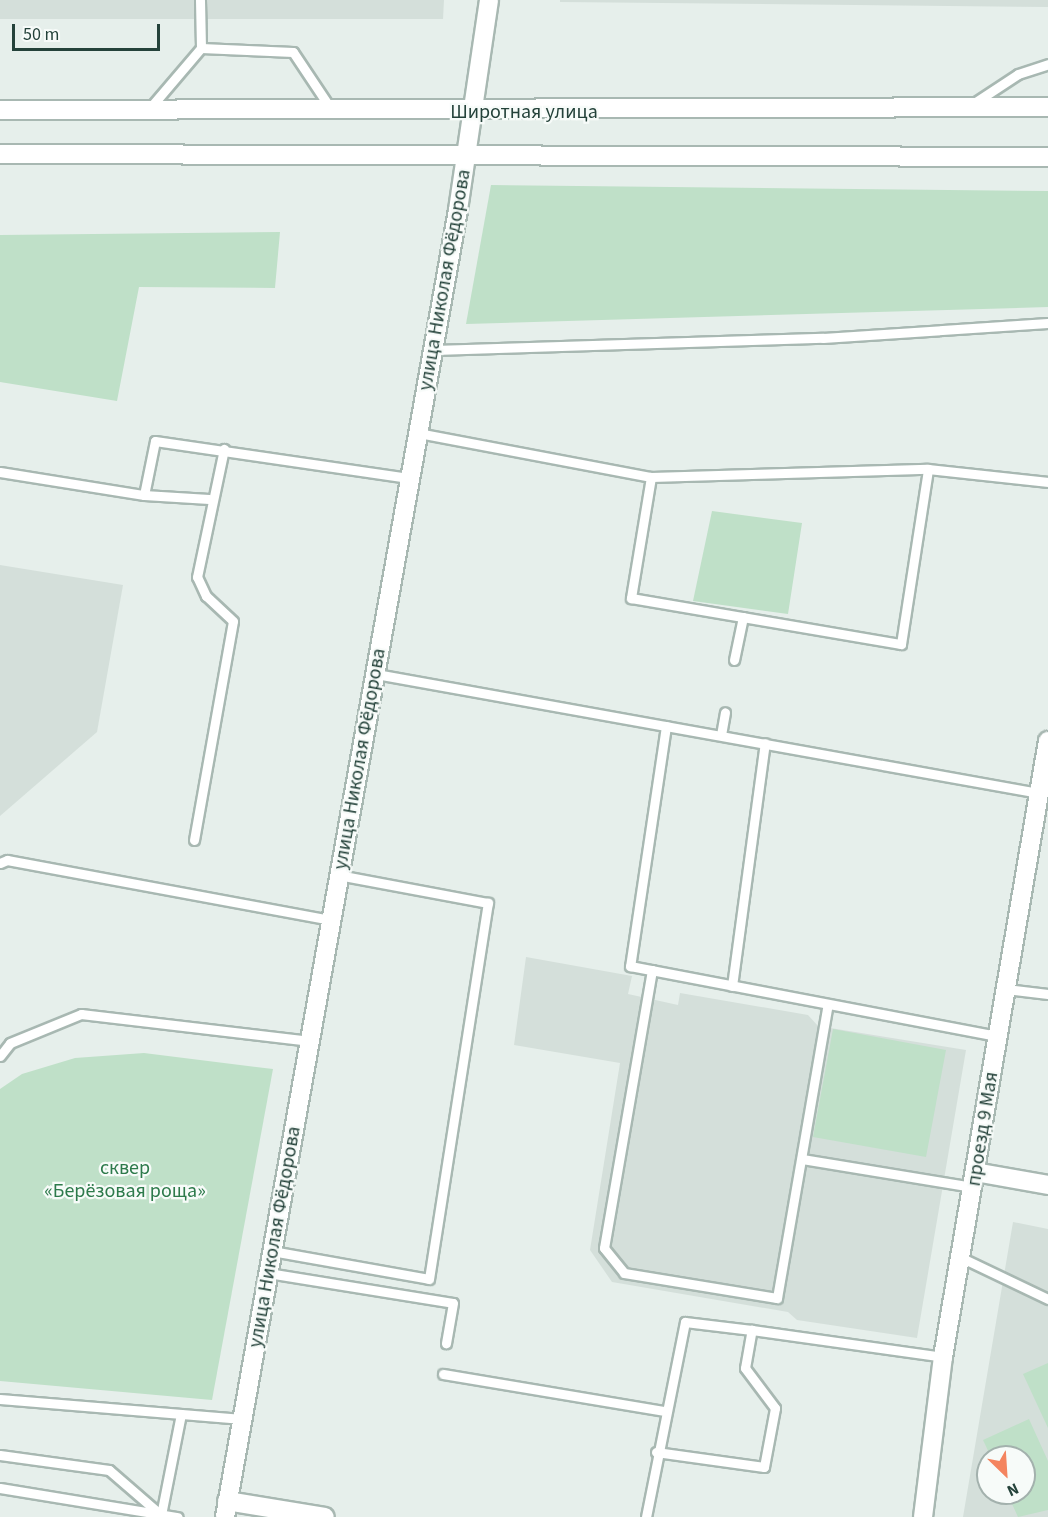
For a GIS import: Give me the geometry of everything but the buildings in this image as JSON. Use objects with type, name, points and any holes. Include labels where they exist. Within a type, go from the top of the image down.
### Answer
[{"type":"street","name":"улица Николая Фёдорова","points":[[226,1509],[434,350],[489,0]]},
{"type":"street","name":"Широтная улица","points":[[0,110],[470,112],[1048,107]]},
{"type":"street","points":[[0,154],[1048,157]]},
{"type":"street","name":"проезд 9 Мая","points":[[923,1517],[943,1357],[1048,741]]},
{"type":"street","points":[[974,1179],[1048,1185]]},
{"type":"street","points":[[226,1509],[325,1517]]},
{"type":"lane","points":[[148,110],[201,48],[200,0]]},
{"type":"lane","points":[[201,48],[293,52],[333,111]]},
{"type":"lane","points":[[966,108],[1018,74],[1048,64]]},
{"type":"lane","points":[[434,350],[823,338],[1048,323]]},
{"type":"lane","points":[[418,434],[651,477],[928,469],[1048,482]]},
{"type":"lane","points":[[144,495],[155,441],[224,449],[410,478]]},
{"type":"lane","points":[[194,840],[233,621],[197,577],[209,499],[224,449]]},
{"type":"lane","points":[[651,477],[631,598],[900,644],[928,469]]},
{"type":"lane","points":[[0,472],[144,495],[209,499]]},
{"type":"lane","points":[[734,660],[743,617]]},
{"type":"lane","points":[[376,674],[1039,793]]},
{"type":"lane","points":[[722,735],[725,711]]},
{"type":"lane","points":[[666,726],[630,966],[998,1036]]},
{"type":"lane","points":[[732,986],[765,743]]},
{"type":"lane","points":[[0,863],[6,860],[332,920]]},
{"type":"lane","points":[[272,1251],[429,1279],[488,903],[339,875]]},
{"type":"lane","points":[[652,970],[604,1248],[624,1273],[777,1298],[828,1004]]},
{"type":"lane","points":[[1006,989],[1048,994]]},
{"type":"lane","points":[[0,1056],[10,1042],[81,1014],[310,1041]]},
{"type":"lane","points":[[802,1159],[974,1179]]},
{"type":"lane","points":[[960,1257],[1048,1299]]},
{"type":"lane","points":[[268,1273],[453,1303],[446,1343]]},
{"type":"lane","points":[[646,1517],[656,1452],[685,1322],[943,1357]]},
{"type":"lane","points":[[656,1452],[764,1467],[775,1408],[745,1368],[752,1330]]},
{"type":"lane","points":[[443,1374],[665,1411]]},
{"type":"lane","points":[[0,1399],[242,1419]]},
{"type":"lane","points":[[161,1515],[181,1414]]},
{"type":"lane","points":[[0,1455],[109,1470],[161,1515]]},
{"type":"lane","points":[[0,1488],[178,1517]]},
{"type":"shaded area","points":[[0,0],[444,0],[443,19],[0,19]]},
{"type":"shaded area","points":[[560,0],[1048,0],[1048,7],[560,2]]},
{"type":"shaded area","points":[[0,565],[123,585],[97,732],[0,816]]},
{"type":"shaded area","points":[[526,957],[632,976],[628,994],[678,1005],[680,993],[808,1015],[818,1026],[966,1050],[917,1338],[797,1320],[788,1312],[612,1282],[590,1250],[620,1063],[514,1045]]},
{"type":"shaded area","points":[[1013,1222],[1048,1229],[1048,1517],[963,1517]]},
{"type":"green space","points":[[491,185],[1048,191],[1048,307],[466,324]]},
{"type":"green space","points":[[280,232],[275,288],[139,287],[117,401],[0,382],[0,235]]},
{"type":"green space","points":[[712,511],[802,523],[788,614],[693,601]]},
{"type":"green space","points":[[833,1029],[946,1050],[926,1157],[813,1137]]},
{"type":"green space","name":"сквер «Берёзовая роща»","points":[[144,1053],[273,1069],[212,1400],[0,1381],[0,1089],[22,1074],[75,1058]]},
{"type":"green space","points":[[1048,1363],[1048,1428],[1023,1374]]},
{"type":"green space","points":[[1029,1419],[1048,1461],[1048,1510],[1018,1517],[1012,1505],[1036,1505],[1036,1445],[985,1445],[983,1440]]}]
